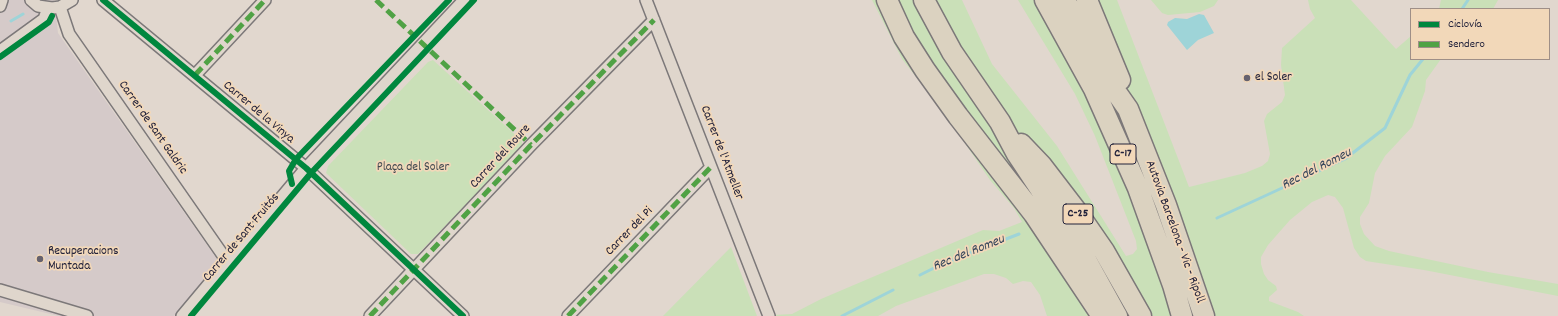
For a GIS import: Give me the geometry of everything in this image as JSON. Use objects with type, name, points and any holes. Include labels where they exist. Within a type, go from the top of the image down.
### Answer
[{"type":"highway","points":[[887,0],[904,37],[925,70],[958,116],[1034,214],[1102,316]]},
{"type":"highway","name":"C-25","points":[[924,0],[952,52],[1000,122],[1042,166],[1075,209],[1104,251],[1141,316]]},
{"type":"highway","name":"Autovia Barcelona - Vic - Ripoll","points":[[1045,0],[1094,89],[1138,188],[1182,316]]},
{"type":"highway","name":"Autovia Barcelona - Vic - Ripoll","points":[[1065,0],[1107,79],[1128,109],[1166,205],[1204,316]]},
{"type":"highway","points":[[1087,0],[1119,75],[1128,109]]},
{"type":"highway","points":[[1000,122],[1016,154],[1080,249],[1118,316]]},
{"type":"street","points":[[0,6],[2,0]]},
{"type":"street","points":[[31,0],[38,6],[54,8]]},
{"type":"street","points":[[0,51],[44,19],[54,8],[72,0]]},
{"type":"street","name":"Carrer de la Vinya","points":[[103,0],[306,168],[463,316]]},
{"type":"street","points":[[195,75],[265,0]]},
{"type":"street","name":"Carrer de Sant Fruitós","points":[[182,316],[306,168],[464,0]]},
{"type":"street","name":"Carrer de l'Atmeller","points":[[646,0],[769,316]]},
{"type":"street","name":"Carrer de Sant Galdric","points":[[54,8],[69,34],[227,261]]},
{"type":"street","name":"Carrer del Roure","points":[[370,316],[531,145],[654,20]]},
{"type":"street","name":"Carrer del Pi","points":[[568,316],[711,167]]},
{"type":"street","points":[[0,290],[87,316]]},
{"type":"shaded area","points":[[0,0],[54,0],[58,33],[219,262],[174,316],[59,316],[0,302]]},
{"type":"green space","points":[[872,0],[962,0],[992,64],[1057,146],[1126,256],[1133,254],[1137,249],[1136,241],[1095,136],[1075,94],[1018,0],[1117,0],[1189,187],[1245,173],[1262,166],[1268,161],[1270,154],[1264,121],[1267,114],[1282,102],[1285,95],[1281,65],[1282,48],[1315,18],[1310,9],[1308,0],[1351,0],[1396,49],[1410,37],[1410,60],[1440,60],[1426,80],[1425,91],[1412,127],[1385,156],[1375,173],[1369,203],[1360,217],[1360,224],[1364,234],[1375,246],[1389,251],[1488,272],[1558,284],[1558,296],[1424,270],[1366,261],[1360,257],[1354,248],[1343,208],[1335,197],[1328,195],[1312,202],[1290,220],[1268,245],[1261,257],[1261,264],[1264,274],[1268,280],[1276,286],[1277,290],[1269,297],[1269,301],[1298,312],[1304,316],[1047,316],[1040,295],[1031,282],[1023,281],[1013,284],[1006,278],[994,274],[984,274],[896,306],[878,316],[773,316],[772,315],[792,314],[821,299],[983,230],[999,231],[1022,222],[1014,208],[990,180],[943,111],[902,59]]},
{"type":"green space","points":[[1151,0],[1218,0],[1214,6],[1200,12],[1168,15],[1162,13]]},
{"type":"green space","points":[[1441,0],[1498,0],[1494,8],[1439,8]]},
{"type":"green space","name":"Plaça del Soler","points":[[433,60],[522,141],[522,146],[418,254],[411,254],[326,173],[328,166],[428,62]]},
{"type":"green space","points":[[731,247],[757,316],[663,316]]},
{"type":"water","points":[[1199,14],[1204,15],[1214,33],[1198,40],[1187,50],[1167,25],[1168,22],[1175,18],[1187,19]]},
{"type":"waterway","name":"Rec del Romeu","points":[[1463,8],[1468,0]]},
{"type":"waterway","points":[[11,21],[23,14]]},
{"type":"waterway","name":"Rec del Romeu","points":[[1217,218],[1345,159],[1385,128],[1410,75],[1422,60]]},
{"type":"waterway","name":"Rec del Romeu","points":[[920,275],[942,264],[1019,234]]},
{"type":"waterway","name":"Rec del Romeu","points":[[842,316],[893,290]]},
{"type":"marked path","points":[[195,75],[265,0]]},
{"type":"marked path","points":[[376,0],[531,145]]},
{"type":"marked path","points":[[370,316],[531,145],[654,20]]},
{"type":"marked path","points":[[568,316],[711,167]]},
{"type":"cycle path","points":[[103,0],[306,168],[463,316]]},
{"type":"cycle path","points":[[292,184],[289,171],[296,159],[449,0]]},
{"type":"cycle path","points":[[191,316],[311,173],[474,0]]},
{"type":"cycle path","points":[[0,57],[49,22],[52,16]]},
{"type":"place","name":"el Soler","points":[[1247,78]]},
{"type":"place","name":"Recuperacions Muntada","points":[[40,259]]}]
